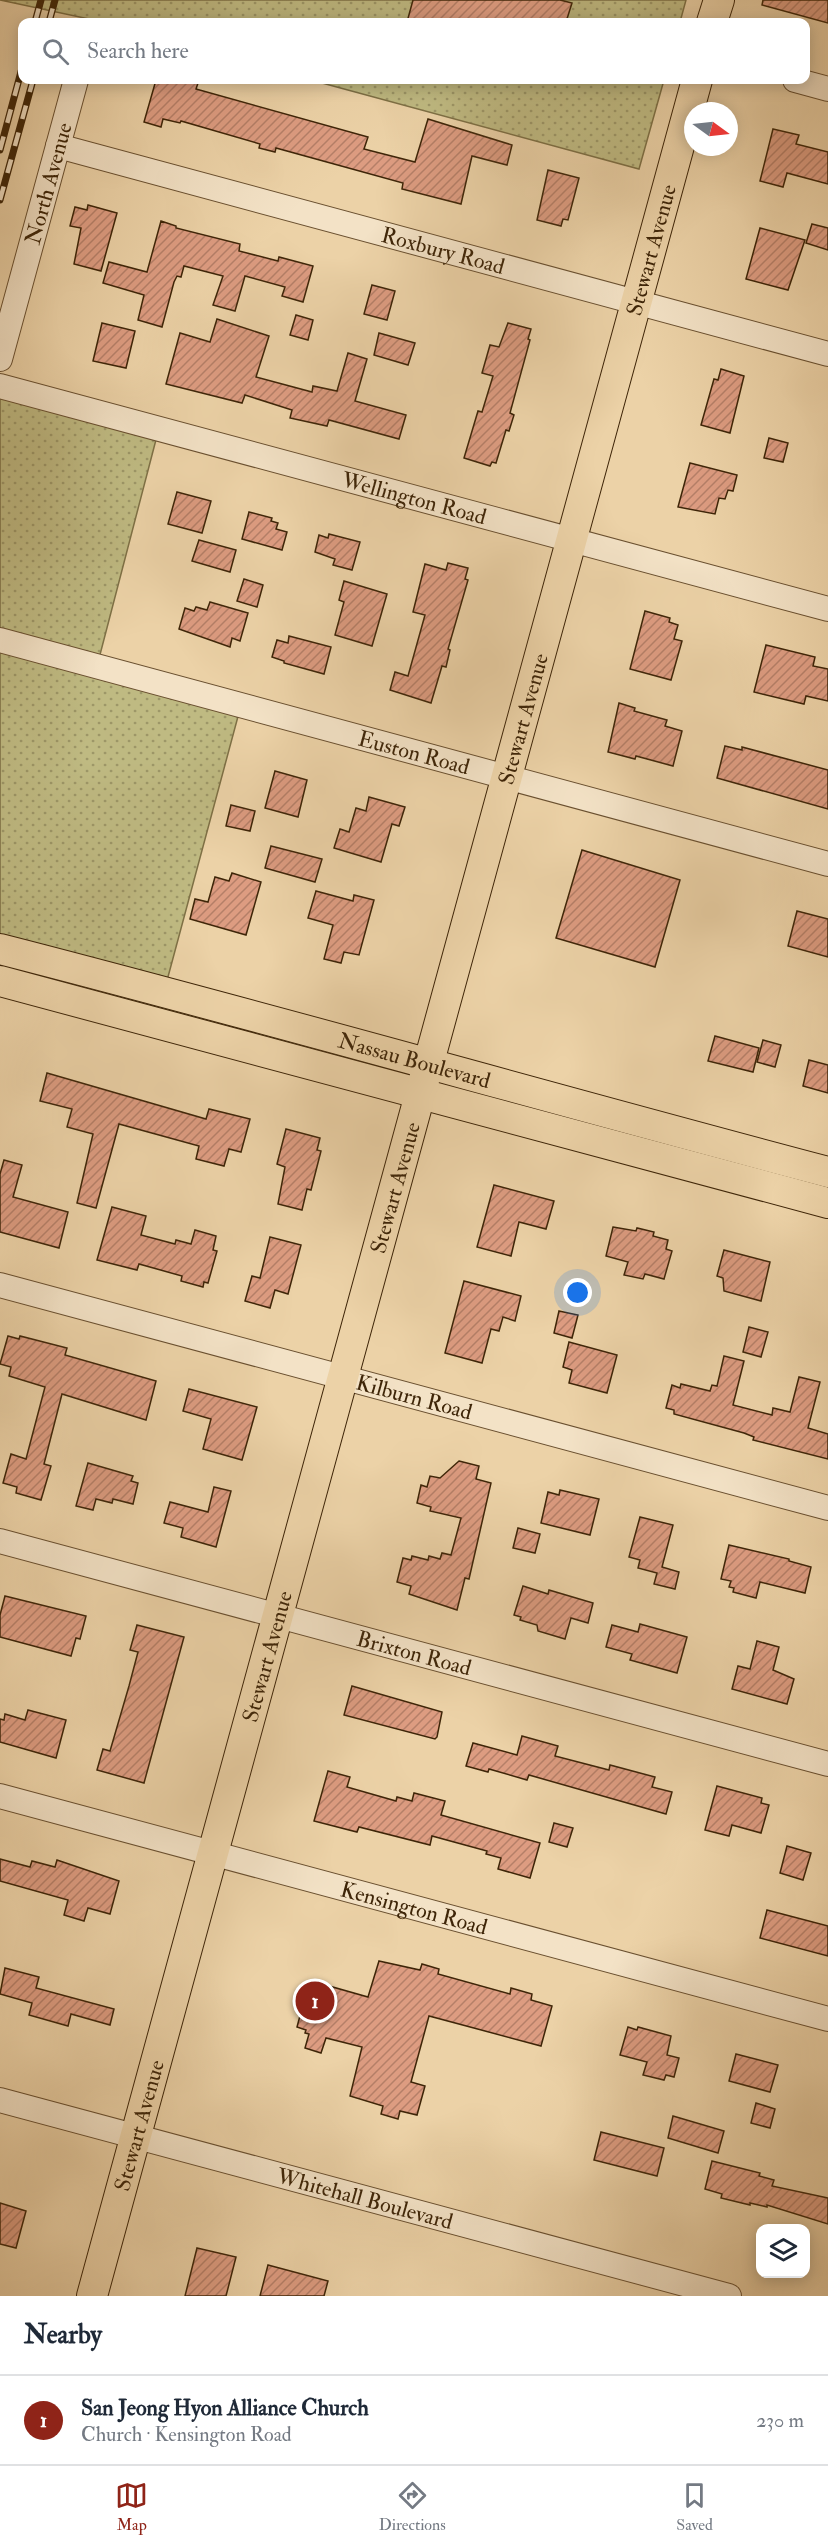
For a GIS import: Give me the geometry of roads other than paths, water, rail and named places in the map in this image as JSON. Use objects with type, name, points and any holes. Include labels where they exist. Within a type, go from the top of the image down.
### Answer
[{"type":"main road","points":[[713,18],[718,0]]},
{"type":"main road","name":"Stewart Avenue","points":[[92,2296],[696,84]]},
{"type":"main road","name":"Nassau Boulevard","points":[[0,949],[262,1017],[423,1078],[828,1203]]},
{"type":"main road","name":"Nassau Boulevard","points":[[0,981],[828,1172]]},
{"type":"street","name":"North Avenue","points":[[0,359],[75,84]]},
{"type":"street","points":[[810,84],[828,89]]},
{"type":"street","name":"Roxbury Road","points":[[58,146],[828,354]]},
{"type":"street","name":"Wellington Road","points":[[0,386],[828,609]]},
{"type":"street","name":"Euston Road","points":[[0,640],[828,864]]},
{"type":"street","name":"Kilburn Road","points":[[0,1285],[828,1508]]},
{"type":"street","name":"Brixton Road","points":[[0,1541],[828,1764]]},
{"type":"street","name":"Kensington Road","points":[[0,1796],[828,2019]]},
{"type":"street","name":"Whitehall Boulevard","points":[[0,2100],[729,2296]]},
{"type":"railway","points":[[36,18],[41,0]]},
{"type":"railway","points":[[50,18],[55,0]]},
{"type":"railway","points":[[0,150],[18,83]]},
{"type":"railway","points":[[0,200],[32,84]]},
{"type":"place","name":"San Jeong Hyon Alliance Church","points":[[315,2001]]}]
